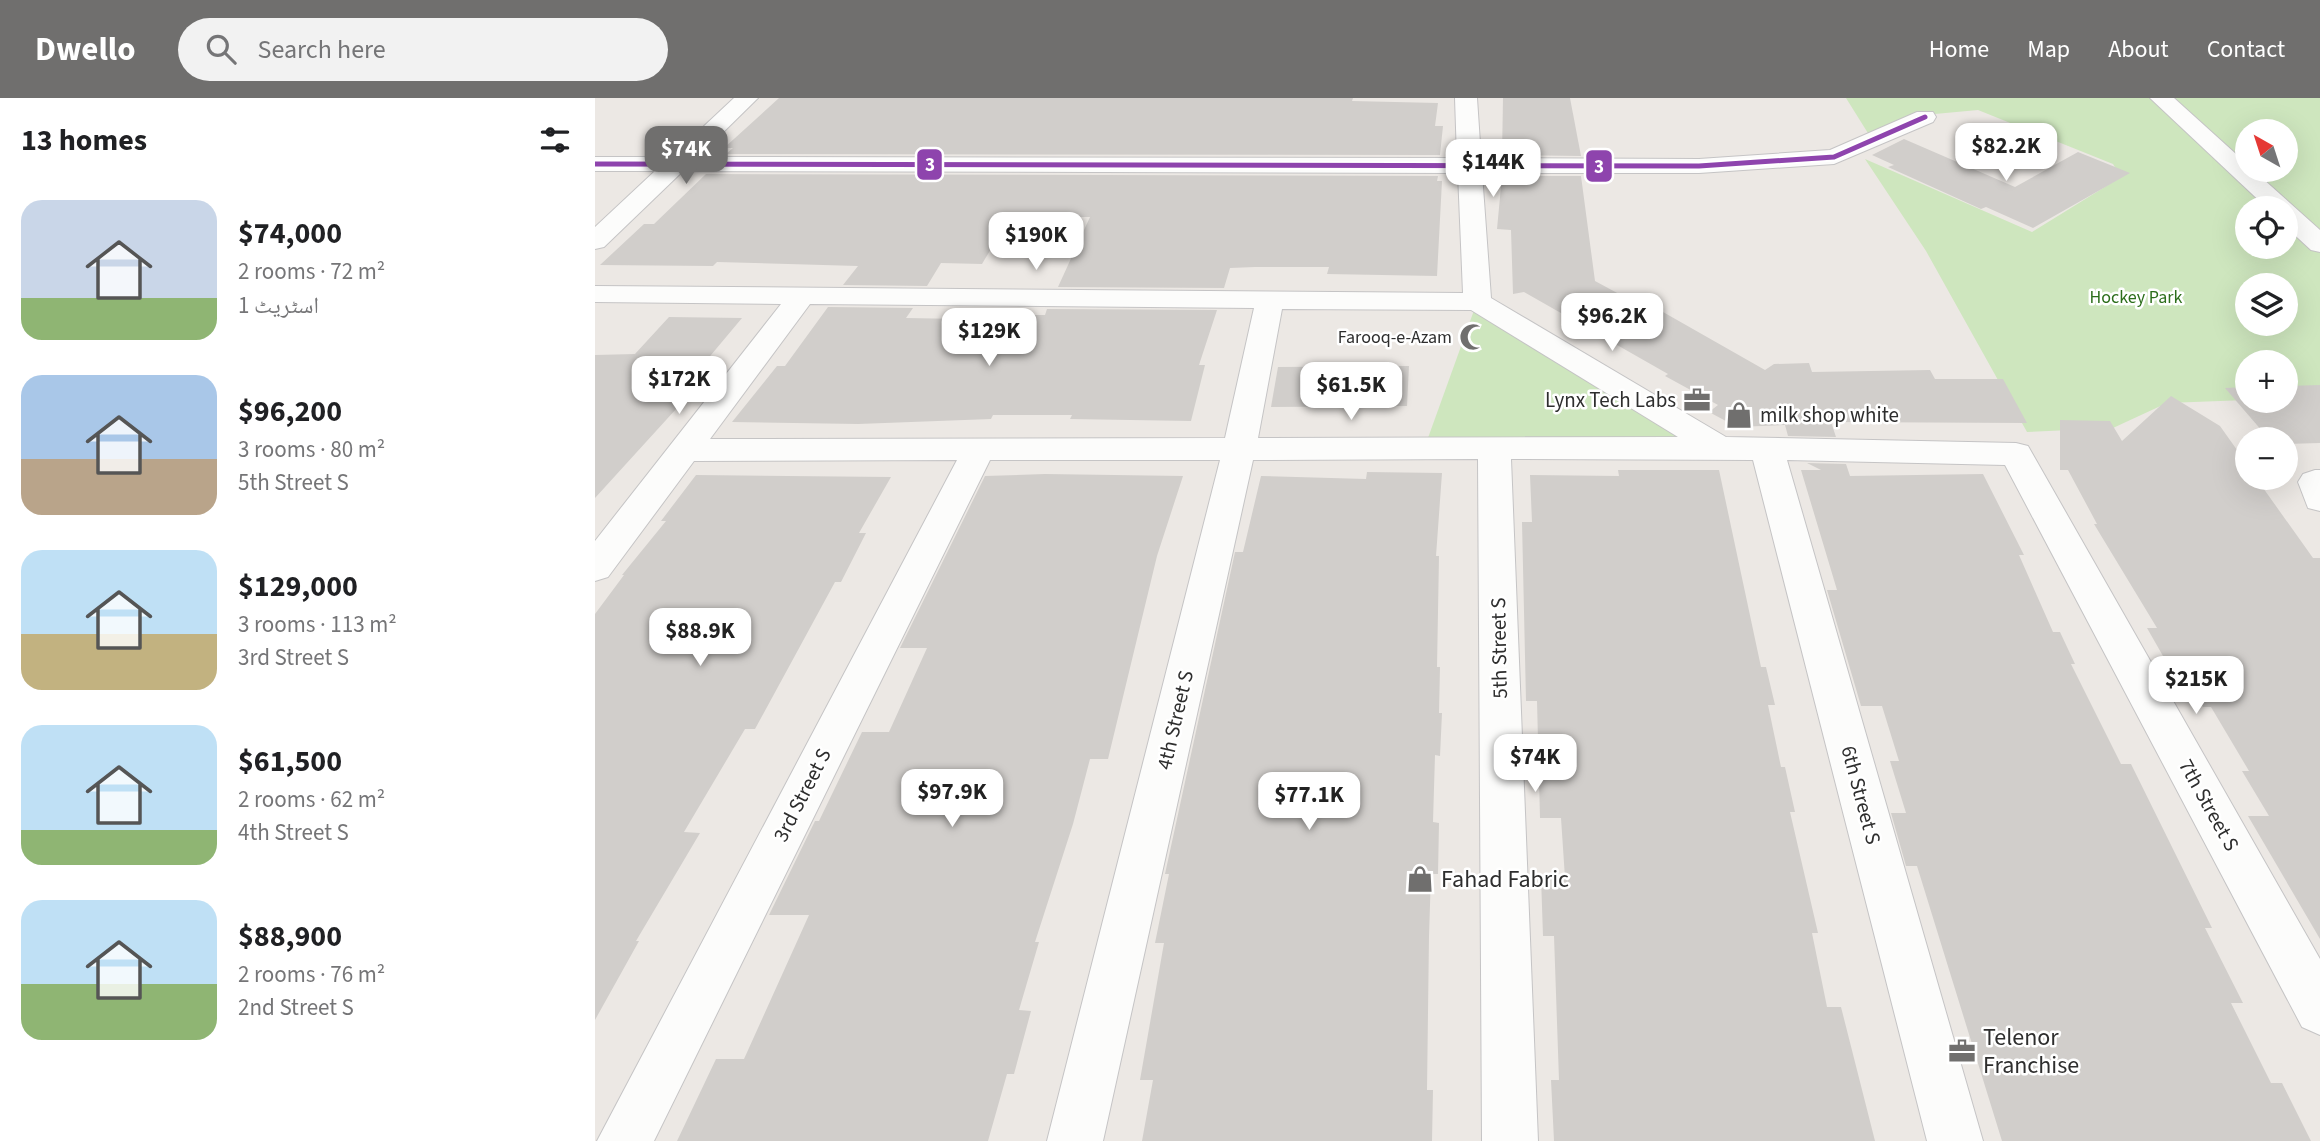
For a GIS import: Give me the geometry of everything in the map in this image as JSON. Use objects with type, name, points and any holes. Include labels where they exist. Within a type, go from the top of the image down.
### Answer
[{"type":"street","points":[[595,241],[747,98]]},
{"type":"street","points":[[1466,98],[1477,302]]},
{"type":"street","points":[[2161,98],[2268,196]]},
{"type":"street","points":[[595,164],[1699,166],[1834,157],[1925,117]]},
{"type":"street","points":[[2298,224],[2320,244]]},
{"type":"street","points":[[595,294],[1270,298],[1477,302],[1720,449]]},
{"type":"street","points":[[595,568],[803,295]]},
{"type":"street","name":"4th Street S","points":[[1075,1141],[1239,449],[1270,298]]},
{"type":"street","name":"5th Street S","points":[[1494,449],[1510,1141]]},
{"type":"street","points":[[686,450],[1767,449]]},
{"type":"street","name":"7th Street S","points":[[1767,449],[2016,454],[2320,1009]]},
{"type":"street","name":"6th Street S","points":[[1767,449],[1955,1141]]},
{"type":"street","name":"3rd Street S","points":[[625,1141],[979,450]]},
{"type":"green space","name":"Hockey Park","points":[[1846,98],[2320,98],[2320,398],[2298,399],[2298,350],[2235,350],[2235,400],[2167,403],[2113,428],[2027,432],[1926,251],[1865,159],[2032,232],[2121,177],[2113,164],[1978,110],[1924,115],[1871,138]]},
{"type":"green space","points":[[1477,302],[1720,448],[1424,449]]},
{"type":"building","points":[[779,98],[1353,98],[1352,101],[1438,103],[1435,126],[1443,126],[1440,155],[726,154],[733,148],[724,148]]},
{"type":"building","points":[[1503,98],[1570,98],[1581,156],[1502,155]]},
{"type":"building","points":[[1904,139],[2015,187],[2078,152],[2130,173],[2033,228],[1986,207],[1981,209],[1888,167],[1894,165],[1872,155]]},
{"type":"building","points":[[706,174],[1438,176],[1437,181],[1442,181],[1437,276],[1327,274],[1329,267],[1255,267],[1230,268],[1224,288],[1058,287],[1090,217],[1010,217],[982,264],[941,263],[927,286],[843,285],[858,266],[717,262],[713,266],[600,265],[644,224],[654,224]]},
{"type":"building","points":[[1502,176],[1581,176],[1595,281],[1658,315],[1663,312],[1765,370],[1774,364],[1809,363],[1812,372],[1930,370],[1935,379],[2003,379],[2027,423],[1831,422],[1836,437],[1788,436],[1785,425],[1737,427],[1709,412],[1718,405],[1665,376],[1668,374],[1524,292],[1513,294],[1511,230],[1497,229]]},
{"type":"building","points":[[828,307],[913,308],[906,318],[1018,320],[1021,315],[1045,315],[1047,309],[1217,310],[1199,365],[1205,365],[1191,421],[1070,419],[1072,415],[993,415],[991,419],[858,424],[732,422],[777,366],[785,366]]},
{"type":"building","points":[[669,317],[742,318],[685,386],[697,386],[595,498],[595,355],[635,354]]},
{"type":"building","points":[[1409,366],[1407,406],[1271,407],[1278,367]]},
{"type":"building","points":[[2320,385],[2320,443],[2298,444],[2298,427],[2259,427],[2247,413],[2298,413],[2298,386]]},
{"type":"building","points":[[2225,388],[2235,388],[2235,400]]},
{"type":"building","points":[[2171,396],[2220,426],[2235,447],[2235,490],[2265,490],[2313,558],[2320,558],[2320,939],[2248,816],[2269,816],[2242,771],[2249,771],[2211,707],[2203,707],[2177,663],[2167,663],[2147,628],[2157,628],[2094,524],[2097,524],[2068,470],[2060,470],[2060,420],[2110,421],[2122,441]]},
{"type":"building","points":[[1807,463],[1846,464],[1850,476],[1983,474],[2024,555],[2019,555],[2053,632],[2060,632],[2075,664],[2071,664],[2121,764],[2131,764],[2212,928],[2205,928],[2243,1003],[2231,1003],[2271,1083],[2282,1083],[2311,1141],[2002,1141],[1917,866],[1906,866],[1891,813],[1906,813],[1890,761],[1899,761],[1882,706],[1861,706],[1827,590],[1837,590],[1801,470],[1821,470]]},
{"type":"building","points":[[1618,470],[1719,470],[1761,667],[1766,667],[1775,705],[1768,705],[1781,767],[1785,767],[1795,812],[1790,812],[1818,933],[1812,933],[1827,1007],[1841,1007],[1875,1141],[1554,1141],[1551,1080],[1559,1080],[1554,936],[1543,936],[1541,877],[1565,878],[1561,818],[1540,818],[1537,701],[1526,701],[1522,522],[1532,522],[1530,475],[1619,476]]},
{"type":"building","points":[[1367,472],[1442,473],[1436,556],[1439,556],[1437,667],[1440,667],[1439,713],[1442,713],[1440,756],[1435,755],[1433,822],[1439,823],[1438,874],[1431,874],[1429,936],[1427,1090],[1433,1090],[1432,1141],[1142,1141],[1153,1080],[1140,1080],[1164,943],[1155,943],[1169,874],[1165,874],[1235,552],[1243,552],[1261,476],[1366,479]]},
{"type":"building","points":[[696,475],[891,477],[859,533],[866,533],[841,582],[835,582],[755,729],[745,729],[684,832],[700,833],[636,941],[639,941],[595,1020],[595,614],[622,575],[666,521],[661,521]]},
{"type":"building","points":[[985,476],[1183,476],[1157,556],[1108,759],[1090,759],[1073,824],[1035,942],[1039,942],[1019,1010],[1031,1011],[1014,1074],[1007,1074],[988,1141],[677,1141],[716,1059],[744,1059],[809,915],[769,915],[862,732],[889,732],[927,648],[900,648]]},
{"type":"transit line","name":"3","points":[[595,164],[1699,166],[1834,157],[1925,117]]},
{"type":"place","name":"Farooq-e-Azam","points":[[1473,337]]},
{"type":"place","name":"Lynx Tech Labs","points":[[1697,400]]},
{"type":"place","name":"milk shop white","points":[[1739,415]]},
{"type":"place","name":"Fahad Fabric","points":[[1420,879]]},
{"type":"place","name":"Telenor Franchise","points":[[1962,1051]]}]
